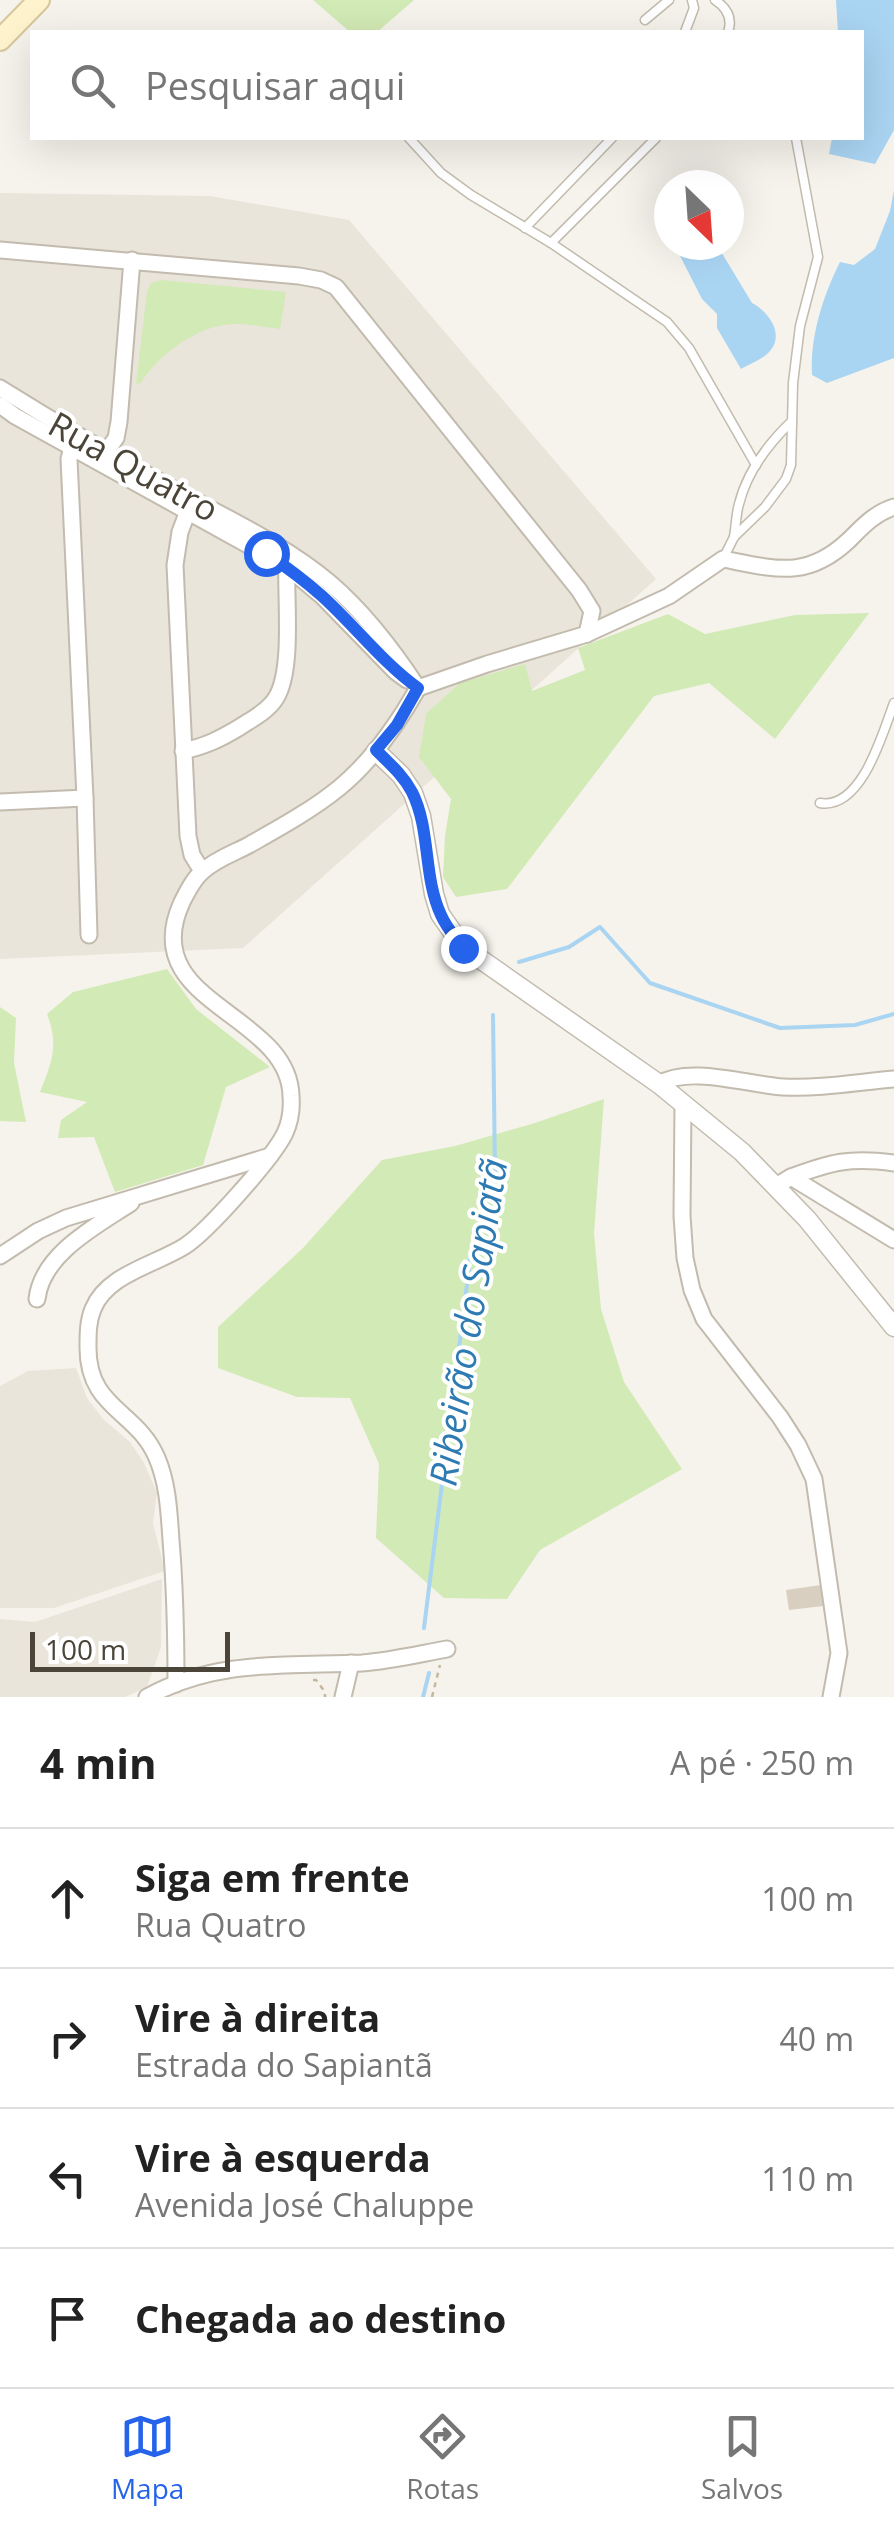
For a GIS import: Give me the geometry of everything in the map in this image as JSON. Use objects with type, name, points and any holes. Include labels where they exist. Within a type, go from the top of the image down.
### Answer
[{"type":"main road","points":[[0,40],[39,0]]},
{"type":"street","points":[[0,250],[299,276],[336,288],[578,590],[592,611],[586,634]]},
{"type":"street","points":[[106,452],[116,438],[119,422],[132,260]]},
{"type":"street","name":"Rua Quatro","points":[[0,388],[73,441],[106,452],[190,505]]},
{"type":"street","name":"Rua Quatro","points":[[0,405],[73,441],[329,583],[355,607],[418,688]]},
{"type":"street","points":[[73,441],[69,459],[89,934]]},
{"type":"street","points":[[190,505],[180,532],[175,565],[188,836],[192,855],[202,871]]},
{"type":"street","points":[[176,1684],[174,1578],[163,1474],[144,1436],[102,1396],[92,1381],[88,1329],[102,1295],[116,1282],[171,1254],[204,1231],[270,1156],[285,1132],[292,1090],[283,1064],[270,1049],[196,988],[174,954],[173,931],[181,905],[202,871],[339,788],[397,725],[418,688],[586,634],[669,596],[723,559],[797,570],[816,564],[836,553],[871,518],[894,507]]},
{"type":"street","points":[[183,751],[206,746],[259,715],[275,700],[286,668],[287,559]]},
{"type":"street","points":[[376,750],[401,775],[413,794],[440,914],[463,948],[659,1084],[783,1182],[894,1240]]},
{"type":"street","points":[[0,802],[85,798]]},
{"type":"street","points":[[659,1084],[676,1076],[782,1086],[894,1079]]},
{"type":"street","points":[[683,1103],[682,1216],[692,1290],[704,1319],[780,1417],[814,1480],[839,1653],[832,1697]]},
{"type":"street","points":[[0,1256],[66,1218],[270,1156]]},
{"type":"street","points":[[783,1182],[841,1161],[894,1163]]},
{"type":"street","points":[[783,1182],[806,1219],[894,1327]]},
{"type":"street","points":[[38,1299],[42,1278],[55,1262],[86,1233],[147,1193]]},
{"type":"street","points":[[147,1697],[176,1684],[255,1665],[366,1662],[447,1649]]},
{"type":"street","points":[[343,1697],[352,1663]]},
{"type":"lane","points":[[645,20],[669,0]]},
{"type":"lane","points":[[686,30],[694,8],[692,0]]},
{"type":"lane","points":[[714,0],[730,16],[729,30]]},
{"type":"lane","points":[[411,140],[441,173],[470,196],[551,243],[666,322],[690,348],[756,466]]},
{"type":"lane","points":[[525,228],[610,140]]},
{"type":"lane","points":[[551,243],[654,140]]},
{"type":"lane","points":[[723,559],[734,537],[786,479],[791,465],[793,383],[800,326],[818,257],[796,140]]},
{"type":"lane","points":[[734,537],[744,488],[772,440],[792,421]]},
{"type":"lane","points":[[820,803],[836,802],[858,784],[873,760],[894,703]]},
{"type":"shaded area","points":[[0,193],[210,196],[349,220],[656,579],[243,948],[0,959]]},
{"type":"shaded area","points":[[76,1368],[87,1398],[103,1419],[130,1442],[144,1463],[157,1493],[153,1523],[165,1571],[54,1608],[0,1608],[0,1386],[28,1371]]},
{"type":"shaded area","points":[[162,1579],[161,1647],[147,1687],[125,1697],[0,1697],[0,1619],[35,1622]]},
{"type":"green space","points":[[313,0],[414,0],[379,30],[348,30]]},
{"type":"green space","points":[[162,280],[286,292],[280,329],[231,324],[200,332],[166,354],[136,384],[147,292],[151,283]]},
{"type":"green space","points":[[869,613],[775,739],[709,683],[654,696],[507,889],[456,897],[443,877],[451,799],[419,757],[426,714],[460,683],[525,664],[532,691],[585,670],[578,648],[668,614],[705,634],[795,615]]},
{"type":"green space","points":[[167,969],[196,1009],[270,1067],[226,1087],[203,1165],[115,1192],[94,1137],[58,1138],[61,1120],[87,1102],[40,1092],[53,1053],[47,1014],[73,992]]},
{"type":"green space","points":[[0,1007],[16,1018],[14,1063],[26,1122],[0,1121]]},
{"type":"green space","points":[[604,1099],[594,1233],[601,1309],[624,1382],[682,1469],[540,1550],[507,1599],[444,1598],[376,1538],[379,1464],[350,1398],[297,1397],[218,1368],[218,1327],[303,1248],[382,1160],[455,1146]]},
{"type":"water","points":[[836,0],[894,0],[894,130],[875,164],[829,154],[832,140],[864,140],[864,30],[838,30]]},
{"type":"water","points":[[894,190],[894,358],[827,383],[812,375],[815,331],[823,302],[840,262],[854,265],[875,249]]},
{"type":"water","points":[[682,260],[726,260],[752,303],[773,324],[776,337],[767,354],[741,369],[717,328],[717,314],[702,299]]},
{"type":"building","points":[[821,1585],[823,1606],[789,1610],[786,1590]]},
{"type":"waterway","points":[[519,962],[569,947],[600,927],[650,983],[780,1028],[855,1025],[894,1014]]},
{"type":"waterway","name":"Ribeirão do Sapiatã","points":[[424,1628],[471,1252],[495,1175],[493,1015]]},
{"type":"waterway","name":"Ribeirão do Sapiatã","points":[[423,1697],[429,1673]]},
{"type":"route","points":[[266,553],[324,597],[396,672],[418,688],[397,725],[376,750],[401,775],[413,794],[440,914],[463,948]]}]
